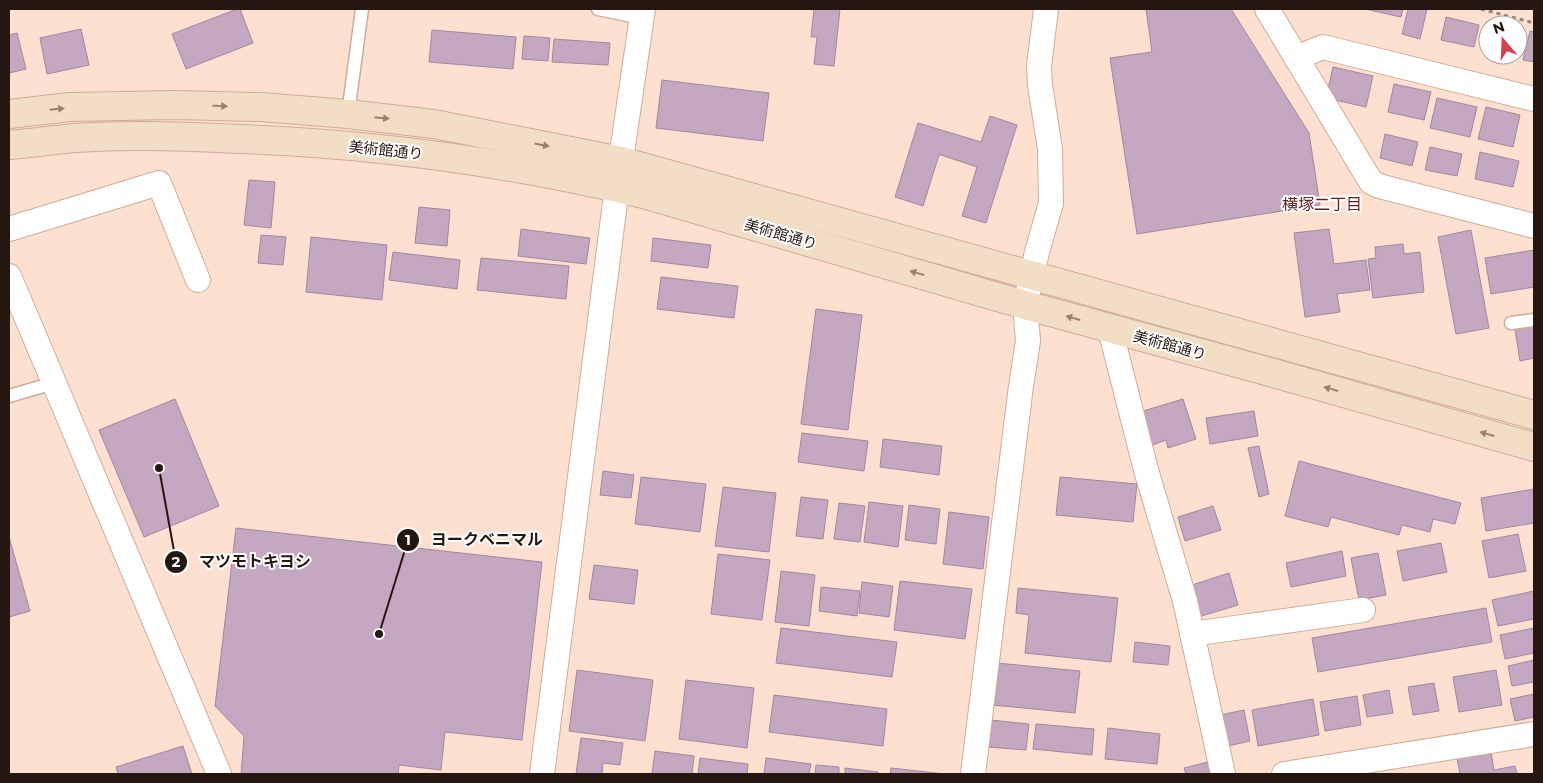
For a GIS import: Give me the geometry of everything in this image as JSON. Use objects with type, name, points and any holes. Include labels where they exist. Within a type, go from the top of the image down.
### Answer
[{"type":"street","points":[[973,774],[1020,386],[1028,341],[1025,305],[1031,274],[1051,203],[1050,149],[1039,66],[1046,9]]},
{"type":"street","points":[[1266,9],[1371,182],[1379,186],[1534,225]]},
{"type":"street","points":[[542,774],[617,188],[642,13]]},
{"type":"street","points":[[1296,58],[1323,47],[1534,99]]},
{"type":"street","name":"美術館通り","points":[[9,114],[70,107],[174,105],[261,107],[348,114],[434,124],[621,161],[1534,415]]},
{"type":"street","name":"美術館通り","points":[[9,145],[78,138],[173,136],[292,141],[484,162],[589,181],[647,195],[1025,305],[1534,447]]},
{"type":"street","points":[[9,229],[159,183],[198,280]]},
{"type":"street","points":[[9,276],[218,774]]},
{"type":"street","points":[[1110,329],[1146,470],[1185,601],[1223,774]]},
{"type":"street","points":[[1192,634],[1363,610]]},
{"type":"street","points":[[1284,774],[1534,734]]},
{"type":"lane","points":[[348,114],[362,9]]},
{"type":"lane","points":[[598,9],[642,13]]},
{"type":"lane","points":[[1511,324],[1534,320]]},
{"type":"lane","points":[[9,396],[54,383]]},
{"type":"path","points":[[1481,9],[1534,23]]},
{"type":"building","points":[[240,9],[253,43],[186,69],[172,34]]},
{"type":"building","points":[[814,9],[840,9],[834,66],[814,64],[817,37],[811,37]]},
{"type":"building","points":[[1146,9],[1231,9],[1309,133],[1320,205],[1137,234],[1110,58],[1152,52]]},
{"type":"building","points":[[1365,9],[1403,9],[1401,17]]},
{"type":"building","points":[[1408,9],[1427,9],[1420,39],[1402,34]]},
{"type":"building","points":[[1446,17],[1478,25],[1474,47],[1441,40]]},
{"type":"building","points":[[81,29],[89,65],[47,74],[40,38]]},
{"type":"building","points":[[432,30],[516,37],[513,69],[429,62]]},
{"type":"building","points":[[1530,31],[1534,32],[1534,62],[1528,61]]},
{"type":"building","points":[[17,33],[26,69],[9,73],[9,35]]},
{"type":"building","points":[[524,36],[550,38],[548,61],[522,59]]},
{"type":"building","points":[[554,39],[610,43],[608,65],[552,62]]},
{"type":"building","points":[[1333,67],[1373,76],[1366,107],[1326,98]]},
{"type":"building","points":[[662,80],[769,93],[763,141],[656,128]]},
{"type":"building","points":[[1394,84],[1431,92],[1424,120],[1388,112]]},
{"type":"building","points":[[1437,98],[1477,107],[1470,137],[1430,128]]},
{"type":"building","points":[[1486,107],[1520,115],[1513,147],[1478,139]]},
{"type":"building","points":[[990,116],[1017,125],[986,223],[962,216],[977,167],[941,155],[939,155],[923,206],[895,197],[918,123],[981,142]]},
{"type":"building","points":[[1385,134],[1418,142],[1412,166],[1380,158]]},
{"type":"building","points":[[1430,147],[1462,154],[1457,176],[1425,170]]},
{"type":"building","points":[[1480,152],[1519,161],[1513,187],[1475,179]]},
{"type":"building","points":[[249,180],[275,182],[271,228],[244,225]]},
{"type":"building","points":[[419,207],[450,210],[447,246],[415,243]]},
{"type":"building","points":[[521,229],[590,238],[586,264],[518,256]]},
{"type":"building","points":[[1329,229],[1334,264],[1366,260],[1370,290],[1337,294],[1340,312],[1305,317],[1294,233]]},
{"type":"building","points":[[1471,230],[1489,328],[1456,334],[1438,237]]},
{"type":"building","points":[[261,235],[286,237],[283,265],[258,263]]},
{"type":"building","points":[[311,237],[387,245],[382,300],[306,292]]},
{"type":"building","points":[[653,238],[711,245],[708,268],[651,261]]},
{"type":"building","points":[[1403,244],[1404,254],[1420,252],[1424,292],[1373,298],[1368,259],[1376,258],[1375,247]]},
{"type":"building","points":[[1534,250],[1534,287],[1491,294],[1485,258]]},
{"type":"building","points":[[393,252],[460,260],[457,289],[389,280]]},
{"type":"building","points":[[481,258],[569,266],[566,299],[477,290]]},
{"type":"building","points":[[661,277],[738,286],[734,318],[657,309]]},
{"type":"building","points":[[816,309],[862,315],[848,430],[801,424]]},
{"type":"building","points":[[1534,326],[1534,358],[1520,361],[1515,329]]},
{"type":"building","points":[[175,399],[219,506],[144,537],[99,430]]},
{"type":"building","points":[[1183,399],[1196,439],[1168,448],[1166,440],[1150,446],[1140,412]]},
{"type":"building","points":[[1254,411],[1258,436],[1210,444],[1206,418]]},
{"type":"building","points":[[802,433],[868,441],[864,471],[798,462]]},
{"type":"building","points":[[883,439],[942,446],[939,475],[880,467]]},
{"type":"building","points":[[1259,446],[1269,494],[1259,497],[1248,448]]},
{"type":"building","points":[[1299,461],[1461,503],[1455,524],[1433,519],[1430,532],[1402,525],[1399,535],[1331,517],[1328,527],[1285,516]]},
{"type":"building","points":[[603,471],[634,475],[631,498],[600,495]]},
{"type":"building","points":[[641,477],[706,484],[700,532],[635,524]]},
{"type":"building","points":[[1060,477],[1137,484],[1133,522],[1056,515]]},
{"type":"building","points":[[723,487],[776,493],[769,552],[715,546]]},
{"type":"building","points":[[1534,489],[1534,523],[1486,531],[1481,498]]},
{"type":"building","points":[[801,497],[828,500],[823,539],[796,536]]},
{"type":"building","points":[[869,502],[903,506],[898,547],[864,542]]},
{"type":"building","points":[[839,503],[865,506],[860,542],[834,539]]},
{"type":"building","points":[[909,505],[940,509],[936,544],[905,540]]},
{"type":"building","points":[[1213,506],[1221,530],[1185,541],[1178,517]]},
{"type":"building","points":[[949,512],[989,517],[983,569],[943,564]]},
{"type":"building","points":[[236,528],[542,562],[522,740],[445,732],[441,770],[399,765],[398,774],[241,774],[244,736],[215,706]]},
{"type":"building","points":[[1518,534],[1526,571],[1489,578],[1482,541]]},
{"type":"building","points":[[9,537],[30,611],[9,617]]},
{"type":"building","points":[[1441,543],[1447,572],[1403,581],[1397,551]]},
{"type":"building","points":[[1342,551],[1346,576],[1291,587],[1286,563]]},
{"type":"building","points":[[1378,553],[1386,595],[1359,600],[1351,558]]},
{"type":"building","points":[[718,554],[770,560],[762,620],[711,614]]},
{"type":"building","points":[[594,565],[638,570],[634,604],[589,599]]},
{"type":"building","points":[[781,571],[815,575],[809,626],[775,622]]},
{"type":"building","points":[[1229,573],[1238,605],[1198,617],[1189,586]]},
{"type":"building","points":[[900,581],[972,589],[965,639],[894,630]]},
{"type":"building","points":[[862,582],[893,586],[889,617],[859,613]]},
{"type":"building","points":[[821,587],[860,591],[857,616],[819,611]]},
{"type":"building","points":[[1018,588],[1118,598],[1111,662],[1025,653],[1029,615],[1016,613]]},
{"type":"building","points":[[1534,591],[1534,619],[1498,626],[1492,600]]},
{"type":"building","points":[[1486,608],[1492,642],[1318,672],[1312,638]]},
{"type":"building","points":[[781,628],[897,642],[892,677],[776,663]]},
{"type":"building","points":[[1534,628],[1534,653],[1505,659],[1500,635]]},
{"type":"building","points":[[1135,642],[1170,646],[1168,665],[1133,662]]},
{"type":"building","points":[[1534,660],[1534,682],[1512,686],[1508,666]]},
{"type":"building","points":[[997,663],[1080,671],[1075,713],[992,705]]},
{"type":"building","points":[[577,670],[653,680],[645,741],[569,731]]},
{"type":"building","points":[[1496,670],[1502,705],[1459,712],[1453,677]]},
{"type":"building","points":[[686,680],[754,688],[747,748],[679,739]]},
{"type":"building","points":[[1434,683],[1439,711],[1413,715],[1408,687]]},
{"type":"building","points":[[1389,690],[1393,713],[1367,717],[1363,695]]},
{"type":"building","points":[[1534,694],[1534,717],[1515,721],[1510,699]]},
{"type":"building","points":[[774,695],[887,709],[883,746],[769,732]]},
{"type":"building","points":[[1357,696],[1361,725],[1325,731],[1320,702]]},
{"type":"building","points":[[1313,699],[1319,735],[1258,746],[1252,710]]},
{"type":"building","points":[[1244,710],[1250,741],[1228,746],[1220,715]]},
{"type":"building","points":[[991,720],[1029,724],[1026,750],[988,747]]},
{"type":"building","points":[[1036,724],[1094,729],[1092,755],[1033,749]]},
{"type":"building","points":[[1108,728],[1160,734],[1157,764],[1105,759]]},
{"type":"building","points":[[581,738],[623,743],[620,765],[603,763],[602,774],[576,774]]},
{"type":"building","points":[[183,746],[192,774],[118,774],[116,767]]},
{"type":"building","points":[[655,751],[694,756],[692,774],[652,774]]},
{"type":"building","points":[[1491,752],[1494,770],[1515,766],[1517,774],[1460,774],[1457,758]]},
{"type":"building","points":[[700,758],[748,764],[747,774],[698,774]]},
{"type":"building","points":[[766,758],[811,764],[809,774],[764,774]]},
{"type":"building","points":[[1208,762],[1211,774],[1186,774],[1184,768]]},
{"type":"building","points":[[816,765],[839,767],[839,774],[815,774]]},
{"type":"building","points":[[845,768],[878,772],[878,774],[845,774]]},
{"type":"building","points":[[891,768],[945,774],[890,774]]},
{"type":"place","name":"マツモトキヨシ","points":[[159,468]]},
{"type":"place","name":"ヨークベニマル","points":[[379,634]]},
{"type":"district","name":"横塚二丁目","points":[[1322,204]]}]
